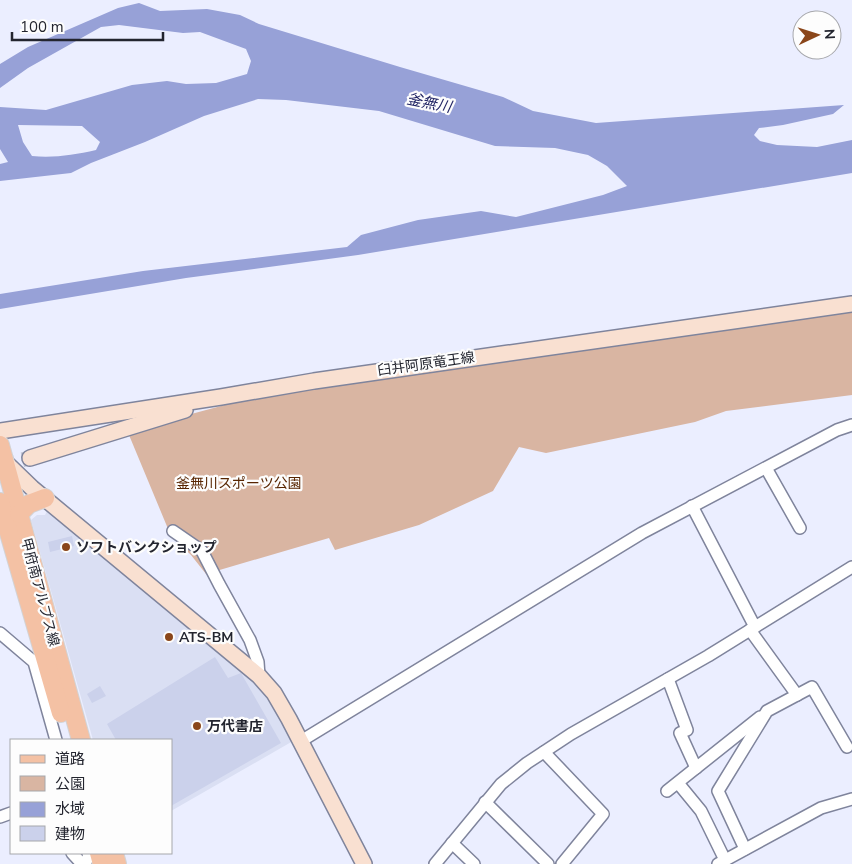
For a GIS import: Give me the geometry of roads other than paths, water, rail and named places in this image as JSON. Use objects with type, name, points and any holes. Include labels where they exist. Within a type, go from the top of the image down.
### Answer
[{"type":"main road","name":"臼井阿原竜王線","points":[[0,431],[352,375],[852,304]]},
{"type":"main road","points":[[30,458],[192,408],[221,397]]},
{"type":"main road","name":"甲府南アルプス線","points":[[0,445],[81,739]]},
{"type":"main road","points":[[3,460],[45,498],[259,676],[274,693],[301,741],[364,864]]},
{"type":"main road","points":[[19,514],[29,504],[45,498]]},
{"type":"main road","name":"甲府南アルプス線","points":[[0,502],[68,739]]},
{"type":"street","points":[[301,741],[642,532],[837,430],[852,425]]},
{"type":"street","points":[[766,468],[800,528]]},
{"type":"street","points":[[692,506],[753,628],[797,695]]},
{"type":"street","points":[[173,531],[202,551],[218,584],[250,640],[258,662],[259,676]]},
{"type":"street","points":[[434,864],[501,784],[527,763],[579,729],[668,679],[852,567]]},
{"type":"street","points":[[0,633],[34,662],[56,739]]},
{"type":"street","points":[[668,679],[687,730],[680,733],[696,768]]},
{"type":"street","points":[[667,791],[768,712],[812,687],[847,747]]},
{"type":"street","points":[[745,849],[718,791],[768,712]]},
{"type":"street","points":[[544,752],[603,814],[562,864]]},
{"type":"street","points":[[678,783],[701,811],[721,862],[821,808],[852,799]]},
{"type":"street","points":[[485,802],[548,864]]},
{"type":"street","points":[[452,843],[474,864]]},
{"type":"street","points":[[73,854],[82,864]]},
{"type":"water","name":"釜無川","points":[[139,3],[160,11],[207,9],[240,15],[259,24],[503,97],[533,111],[596,123],[844,105],[833,114],[783,125],[759,128],[754,135],[760,141],[777,145],[817,147],[852,140],[852,173],[358,255],[186,278],[0,309],[0,294],[143,271],[347,247],[361,235],[418,220],[481,211],[516,217],[603,195],[627,186],[607,166],[588,155],[555,148],[495,146],[379,111],[286,100],[258,99],[204,116],[71,173],[0,181],[0,164],[8,162],[0,149],[0,107],[46,110],[132,85],[167,81],[186,84],[216,83],[247,74],[251,61],[246,49],[200,32],[183,33],[119,25],[101,27],[28,68],[0,88],[0,64],[28,47],[118,8]],"holes":[[[18,125],[82,126],[100,142],[96,150],[64,156],[40,157],[32,156],[23,142]]]},
{"type":"tunnel","points":[[0,465],[30,458]]},
{"type":"place","name":"ソフトバンクショップ","points":[[66,547]]},
{"type":"place","name":"ATS-BM","points":[[169,637]]},
{"type":"place","name":"万代書店","points":[[197,726]]},
{"type":"park label","name":"釜無川スポーツ公園","points":[[239,483]]}]
